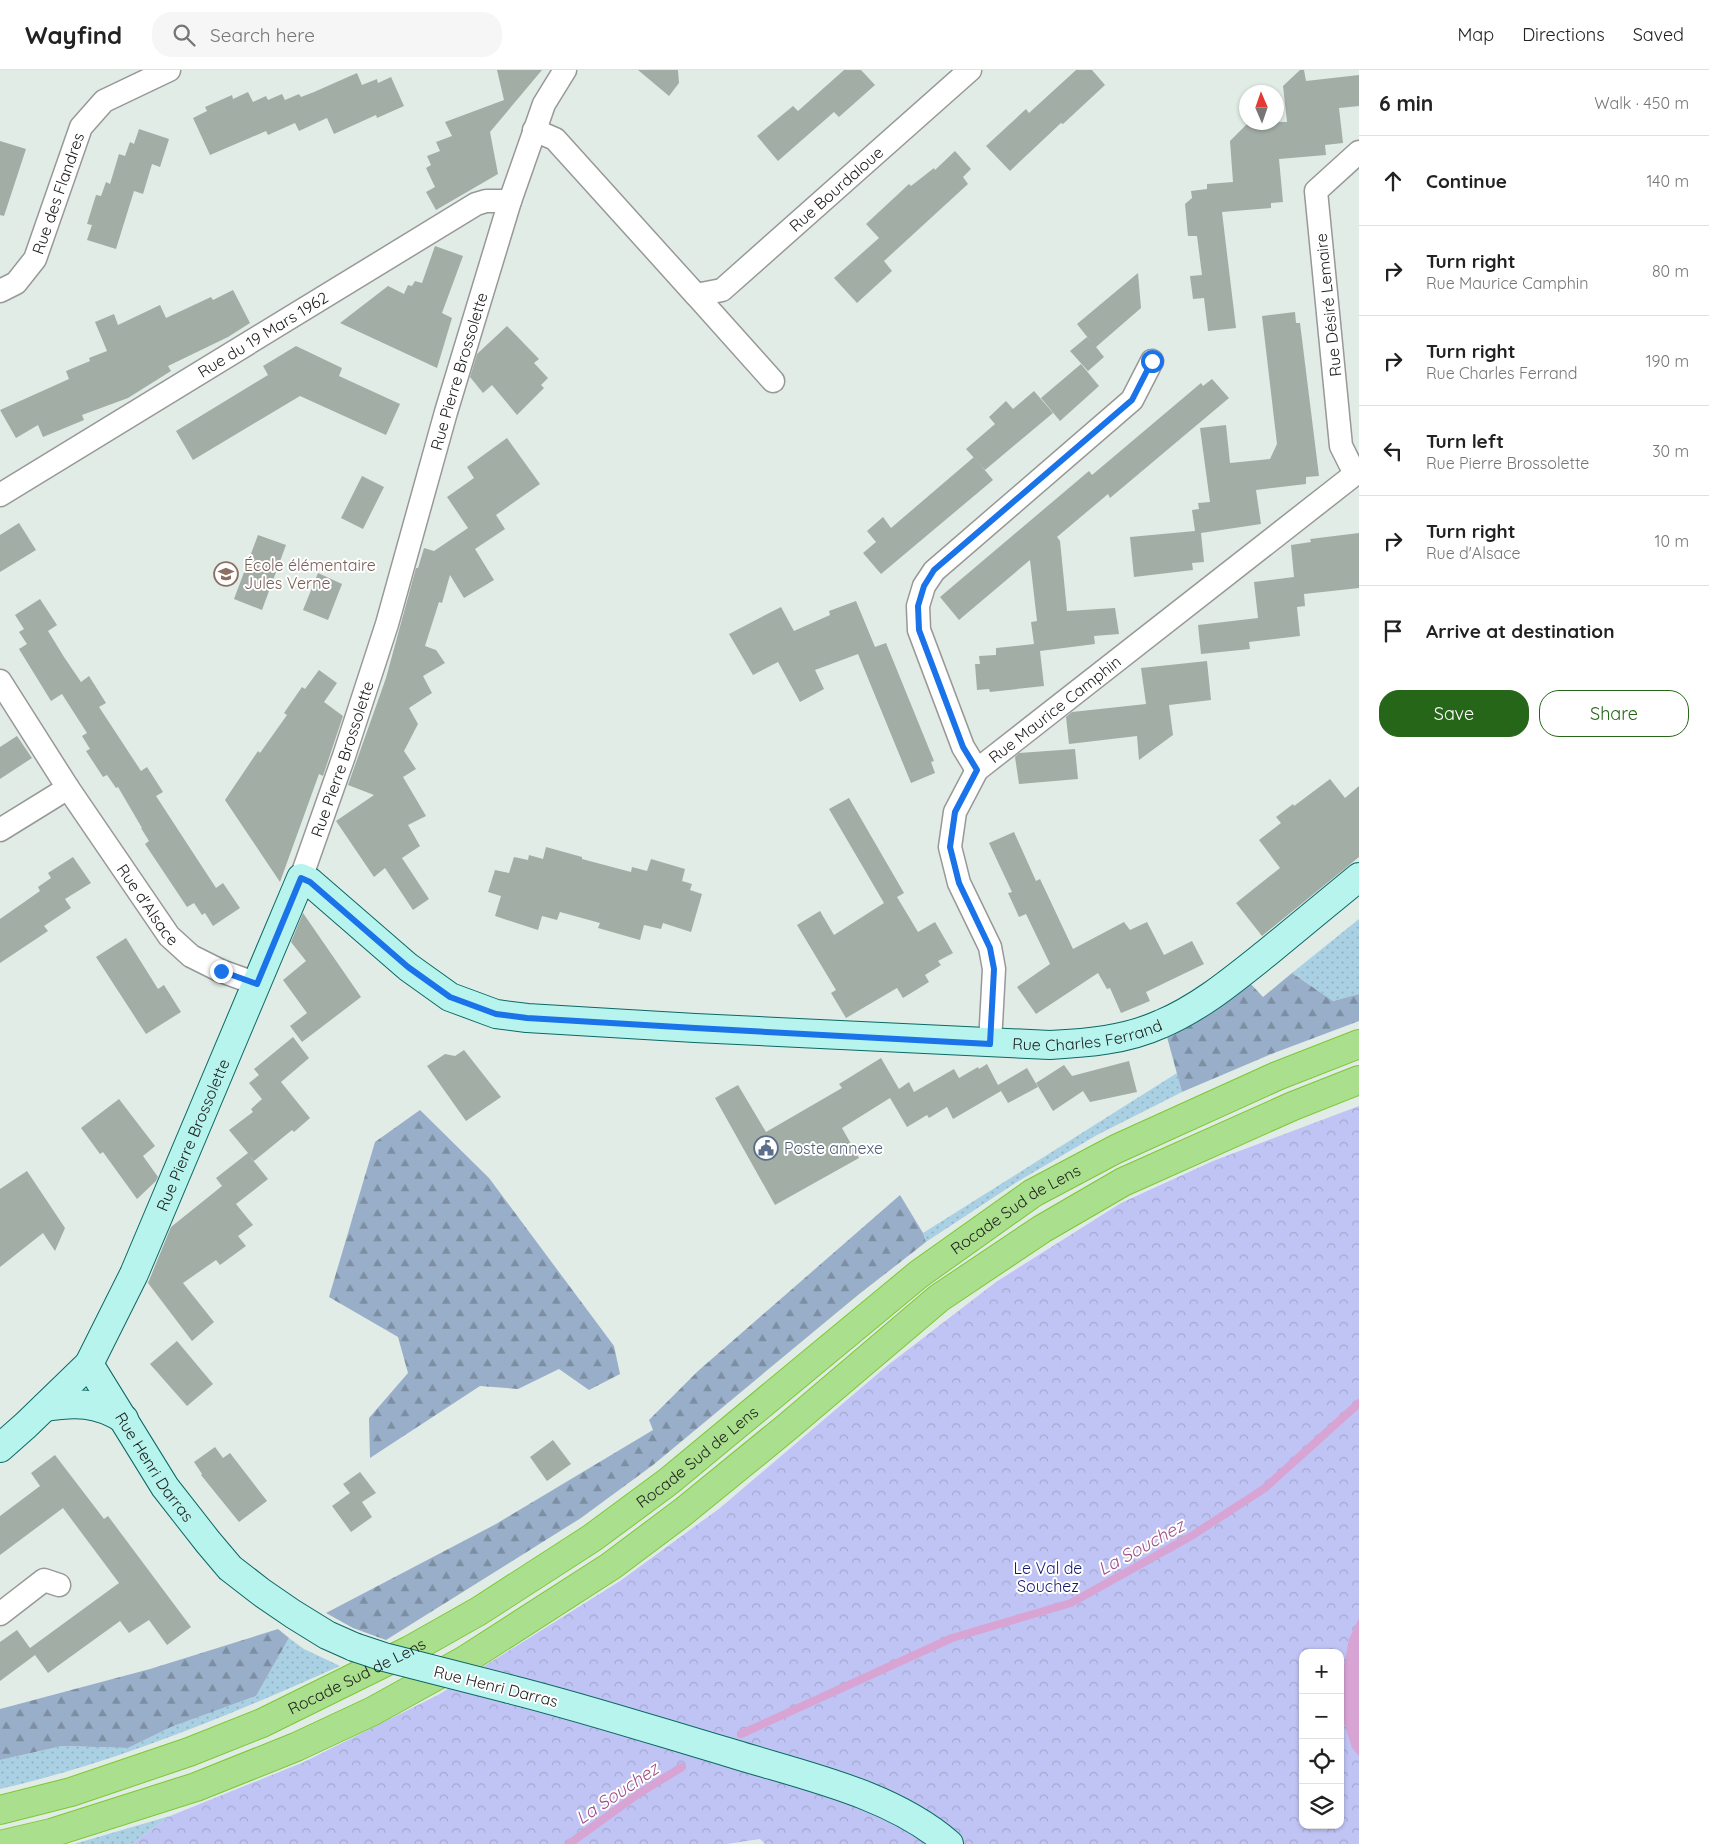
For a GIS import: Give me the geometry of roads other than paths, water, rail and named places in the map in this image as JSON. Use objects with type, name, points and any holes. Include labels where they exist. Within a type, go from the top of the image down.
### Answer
[{"type":"highway","name":"Rocade Sud de Lens","points":[[0,1810],[71,1792],[189,1752],[271,1719],[410,1650],[487,1606],[607,1526],[669,1481],[919,1274],[1033,1193],[1116,1149],[1277,1076],[1359,1044]]},
{"type":"highway","name":"Rocade Sud de Lens","points":[[4,1844],[51,1833],[196,1787],[296,1747],[356,1719],[465,1660],[595,1577],[683,1512],[786,1428],[939,1298],[1042,1229],[1123,1182],[1293,1106],[1359,1080]]},
{"type":"street","name":"Rue des Flandres","points":[[0,291],[16,283],[36,259],[80,127],[104,101],[169,70]]},
{"type":"street","name":"Rue Pierre Brossolette","points":[[0,1448],[89,1364],[134,1274],[301,878],[344,756],[387,624],[446,412],[510,201],[547,98],[565,70]]},
{"type":"street","name":"Rue Bourdaloue","points":[[696,295],[722,290],[970,70]]},
{"type":"street","points":[[534,130],[555,139],[772,381]]},
{"type":"street","name":"Rue Désiré Lemaire","points":[[1357,473],[1342,446],[1316,191],[1359,152]]},
{"type":"street","name":"Rue du 19 Mars 1962","points":[[9,490],[476,204],[486,201],[510,201]]},
{"type":"street","points":[[977,770],[963,747],[919,630],[918,606],[924,586],[934,570],[1132,400],[1152,361]]},
{"type":"street","name":"Rue Maurice Camphin","points":[[990,1044],[994,969],[990,948],[959,883],[950,847],[955,812],[977,770],[1357,473]]},
{"type":"street","name":"Rue d'Alsace","points":[[0,681],[68,788],[169,936],[191,956],[221,971],[257,984]]},
{"type":"street","points":[[0,830],[68,788]]},
{"type":"street","name":"Rue Charles Ferrand","points":[[301,878],[310,882],[408,967],[450,997],[496,1014],[527,1018],[695,1028],[990,1044],[1050,1045],[1083,1044],[1123,1037],[1160,1025],[1201,1004],[1242,973],[1359,877]]},
{"type":"street","name":"Rue Henri Darras","points":[[89,1364],[165,1487],[230,1568],[261,1592],[327,1635],[384,1657],[579,1707],[850,1790],[901,1812],[938,1834],[949,1844]]},
{"type":"street","points":[[45,1407],[65,1404],[88,1405],[113,1413],[124,1420]]},
{"type":"street","points":[[0,1614],[44,1580],[59,1585]]},
{"type":"waterway","name":"La Souchez","points":[[741,1734],[952,1638],[1071,1603],[1193,1535],[1265,1488],[1359,1403]]},
{"type":"waterway","name":"La Souchez","points":[[569,1844],[638,1794],[682,1767]]},
{"type":"place","name":"École élémentaire Jules Verne","points":[[226,574]]},
{"type":"place","name":"Poste annexe","points":[[766,1148]]},
{"type":"park label","name":"Le Val de Souchez","points":[[1048,1577]]}]
